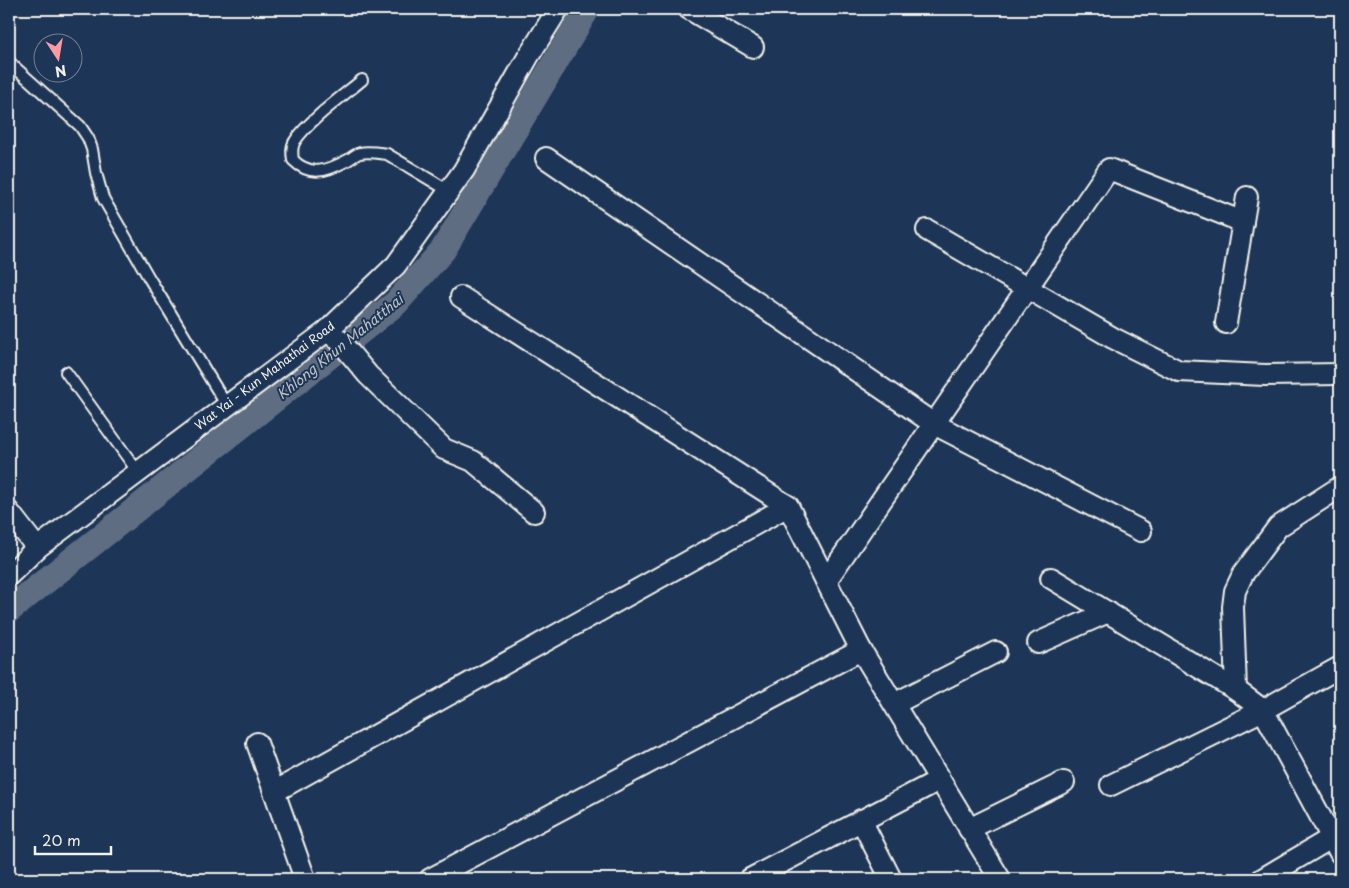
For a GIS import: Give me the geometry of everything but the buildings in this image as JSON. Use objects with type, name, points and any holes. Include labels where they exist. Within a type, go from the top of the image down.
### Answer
[{"type":"street","name":"Wat Yai - Kun Mahathai Road","points":[[9,574],[37,548],[226,406],[332,335],[396,265],[464,170],[528,57],[558,9]]},
{"type":"street","points":[[689,9],[753,47]]},
{"type":"street","points":[[546,158],[934,424],[1141,531]]},
{"type":"street","points":[[826,581],[1109,169],[1243,222]]},
{"type":"street","points":[[1226,323],[1247,197]]},
{"type":"street","points":[[927,230],[1113,338],[1179,370],[1265,375],[1340,374]]},
{"type":"street","points":[[461,297],[788,506],[861,650],[1000,879]]},
{"type":"street","points":[[332,335],[368,375],[444,449],[473,461],[534,512]]},
{"type":"street","points":[[1236,690],[1233,607],[1236,591],[1243,574],[1278,527],[1340,486]]},
{"type":"street","points":[[274,792],[788,506]]},
{"type":"street","points":[[9,512],[37,548]]},
{"type":"street","points":[[1051,578],[1236,690],[1263,710],[1337,845],[1262,879]]},
{"type":"street","points":[[1038,643],[1108,612]]},
{"type":"street","points":[[430,879],[861,650]]},
{"type":"street","points":[[894,704],[996,652]]},
{"type":"street","points":[[1111,785],[1263,710],[1340,667]]},
{"type":"street","points":[[257,743],[305,879]]},
{"type":"street","points":[[750,879],[939,780]]},
{"type":"street","points":[[969,829],[1064,782]]},
{"type":"street","points":[[861,820],[891,879]]},
{"type":"lane","points":[[9,62],[80,126],[88,138],[103,198],[226,406]]},
{"type":"lane","points":[[362,80],[306,128],[294,142],[293,160],[305,169],[321,172],[345,162],[360,153],[376,152],[387,154],[449,191]]},
{"type":"lane","points":[[66,372],[138,472]]},
{"type":"waterway","name":"Khlong Khun Mahatthai","points":[[9,610],[396,303],[443,250],[587,9]]}]
